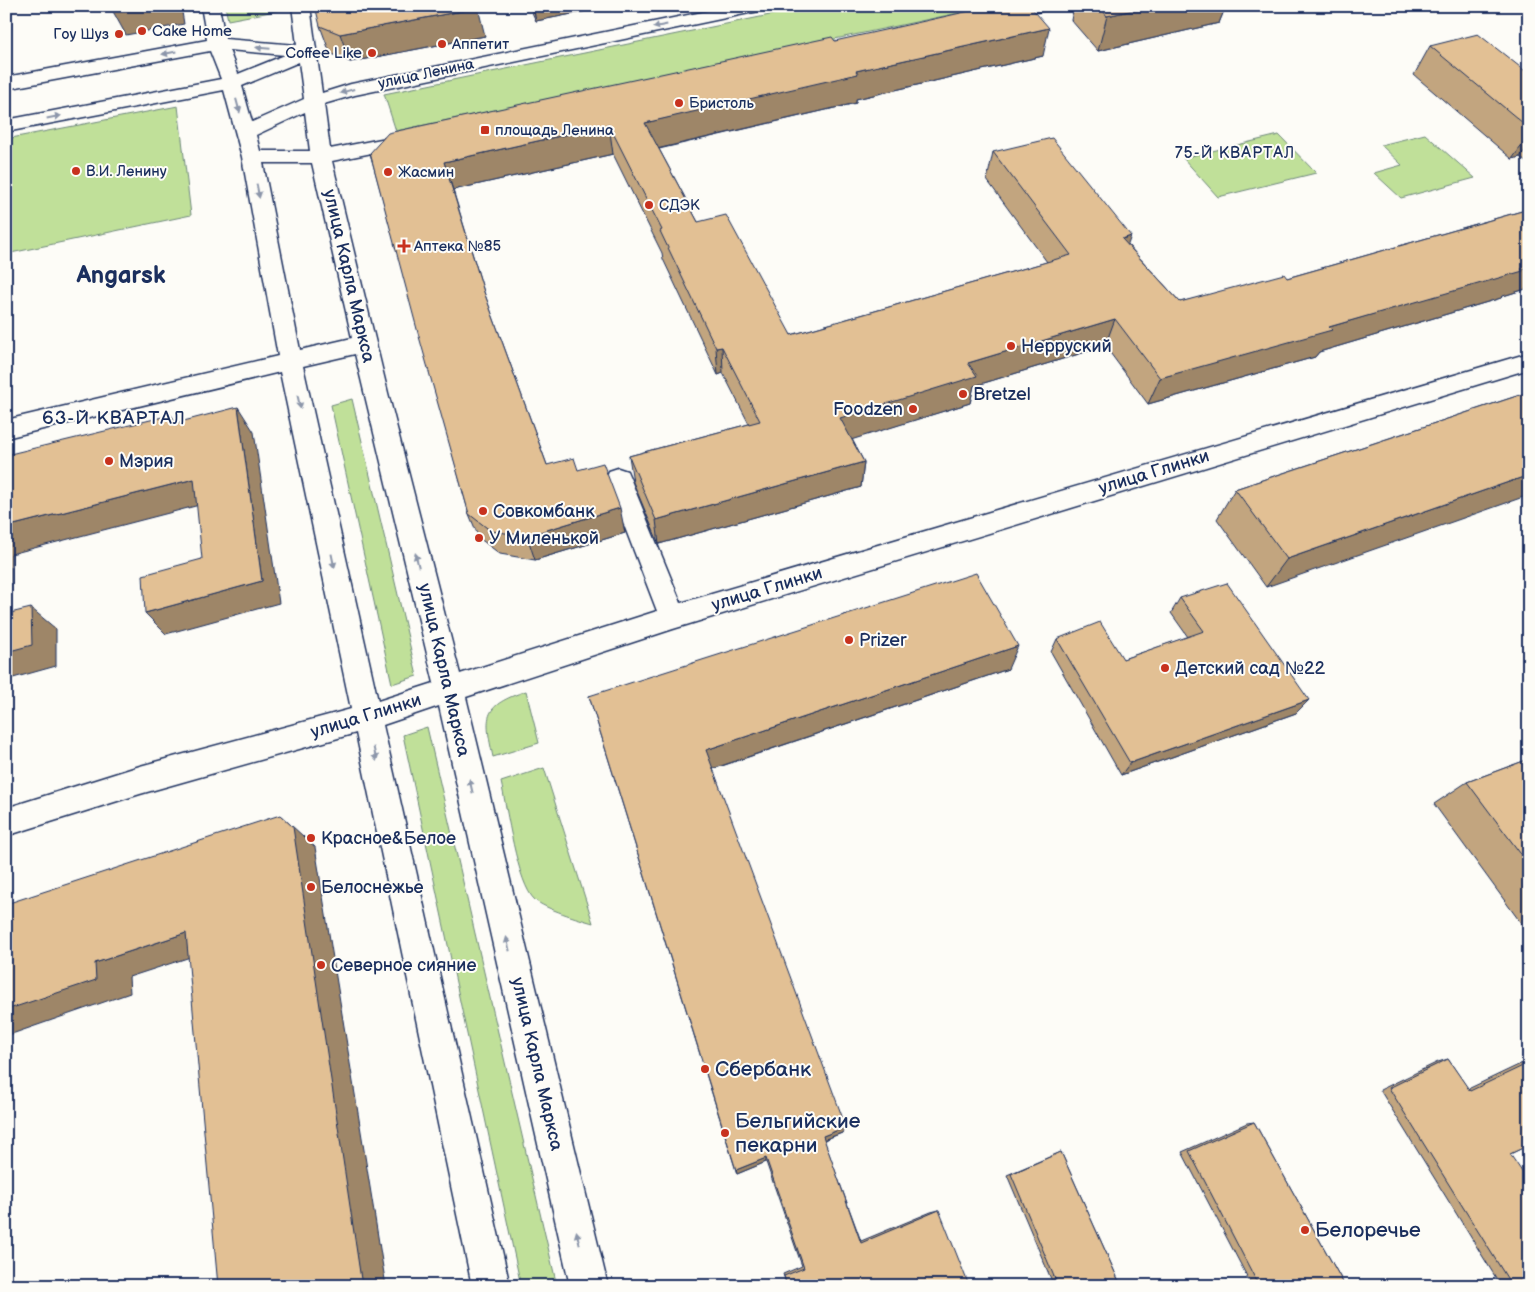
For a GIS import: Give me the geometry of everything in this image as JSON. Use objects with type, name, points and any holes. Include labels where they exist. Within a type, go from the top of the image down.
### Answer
[{"type":"street","points":[[210,6],[217,44],[232,82],[248,144],[290,360],[491,1286]]},
{"type":"street","name":"улица Карла Маркса","points":[[301,6],[321,157],[450,690],[472,793],[589,1286]]},
{"type":"street","name":"улица Ленина","points":[[248,144],[315,101],[360,88],[759,6]]},
{"type":"street","points":[[972,21],[1039,6]]},
{"type":"street","points":[[6,83],[217,44],[308,52]]},
{"type":"street","points":[[6,126],[232,82],[308,52]]},
{"type":"street","points":[[248,144],[321,157],[432,134]]},
{"type":"street","points":[[6,429],[365,343]]},
{"type":"street","name":"улица Глинки","points":[[6,822],[140,780],[367,717],[673,617],[1525,368]]},
{"type":"street","points":[[618,478],[673,617]]},
{"type":"green space","points":[[225,6],[285,6],[286,9],[228,20]]},
{"type":"green space","points":[[814,6],[992,6],[396,131],[384,94]]},
{"type":"green space","points":[[178,106],[191,215],[6,254],[6,139]]},
{"type":"green space","points":[[1425,134],[1475,178],[1401,198],[1374,173],[1402,165],[1381,145]]},
{"type":"green space","points":[[1279,135],[1316,173],[1218,197],[1183,158]]},
{"type":"green space","points":[[352,399],[417,676],[392,684],[331,405]]},
{"type":"green space","points":[[526,691],[539,743],[493,757],[488,731],[490,714],[494,707],[501,702]]},
{"type":"green space","points":[[427,727],[557,1286],[521,1286],[403,735]]},
{"type":"green space","points":[[544,768],[593,923],[546,907],[535,900],[523,878],[501,782]]},
{"type":"building","points":[[315,6],[477,6],[478,8],[340,34],[320,26]]},
{"type":"building","points":[[992,6],[1030,6],[1049,28],[856,71],[858,74],[645,123],[698,222],[726,215],[791,335],[1071,255],[993,152],[1052,138],[1131,236],[1122,239],[1180,302],[1284,274],[1287,278],[1529,209],[1529,267],[1521,269],[1523,271],[1329,327],[1332,330],[1160,378],[1115,319],[968,363],[977,376],[840,418],[864,462],[656,520],[629,456],[760,421],[722,347],[716,348],[660,231],[662,230],[609,125],[444,162],[484,292],[547,465],[574,458],[578,470],[603,463],[620,508],[527,536],[491,531],[469,514],[370,153],[388,133],[832,37],[835,41]]},
{"type":"building","points":[[1099,6],[1151,6],[1107,16]]},
{"type":"building","points":[[1478,34],[1529,74],[1529,128],[1430,46]]},
{"type":"building","points":[[1529,392],[1529,475],[1287,559],[1235,489]]},
{"type":"building","points":[[238,407],[262,581],[145,613],[143,575],[202,559],[194,479],[6,527],[6,455],[171,415],[172,424]]},
{"type":"building","points":[[976,573],[1018,646],[706,750],[846,1127],[823,1136],[861,1243],[939,1210],[968,1283],[963,1286],[787,1286],[784,1276],[804,1268],[766,1158],[736,1170],[589,696]]},
{"type":"building","points":[[1227,583],[1309,700],[1130,763],[1057,639],[1100,622],[1123,659],[1204,631],[1180,598]]},
{"type":"building","points":[[31,608],[32,645],[6,652],[6,614]]},
{"type":"building","points":[[1529,759],[1529,865],[1467,782]]},
{"type":"building","points":[[280,815],[293,827],[362,1286],[218,1286],[186,933],[95,963],[96,980],[6,1010],[6,904]]},
{"type":"building","points":[[1448,1059],[1470,1091],[1529,1063],[1529,1145],[1510,1154],[1529,1182],[1529,1286],[1512,1286],[1389,1088]]},
{"type":"building","points":[[1254,1122],[1345,1286],[1259,1286],[1189,1151]]},
{"type":"building","points":[[1061,1152],[1121,1286],[1058,1286],[1011,1174]]},
{"type":"place","name":"Cake Home","points":[[142,31]]},
{"type":"place","name":"Гоу Шуз","points":[[119,34]]},
{"type":"place","name":"Аппетит","points":[[442,44]]},
{"type":"place","name":"Coffee Like","points":[[372,53]]},
{"type":"place","name":"Бристоль","points":[[679,103]]},
{"type":"place","name":"площадь Ленина","points":[[485,130]]},
{"type":"place","name":"В.И. Ленину","points":[[76,171]]},
{"type":"place","name":"Жасмин","points":[[388,172]]},
{"type":"place","name":"СДЭК","points":[[649,205]]},
{"type":"place","name":"Аптека №85","points":[[404,246]]},
{"type":"place","name":"Нерруский","points":[[1011,346]]},
{"type":"place","name":"Bretzel","points":[[963,394]]},
{"type":"place","name":"Foodzen","points":[[913,409]]},
{"type":"place","name":"Мэрия","points":[[109,461]]},
{"type":"place","name":"Совкомбанк","points":[[483,511]]},
{"type":"place","name":"У Миленькой","points":[[479,538]]},
{"type":"place","name":"Prizer","points":[[849,640]]},
{"type":"place","name":"Детский сад №22","points":[[1165,668]]},
{"type":"place","name":"Красное&Белое","points":[[311,838]]},
{"type":"place","name":"Белоснежье","points":[[311,887]]},
{"type":"place","name":"Северное сияние","points":[[321,965]]},
{"type":"place","name":"Сбербанк","points":[[705,1069]]},
{"type":"place","name":"Бельгийские пекарни","points":[[725,1133]]},
{"type":"place","name":"Белоречье","points":[[1305,1230]]},
{"type":"district","name":"75-Й КВАРТАЛ","points":[[1235,153]]},
{"type":"district","name":"Angarsk","points":[[121,275]]},
{"type":"district","name":"63-Й КВАРТАЛ","points":[[114,418]]}]
